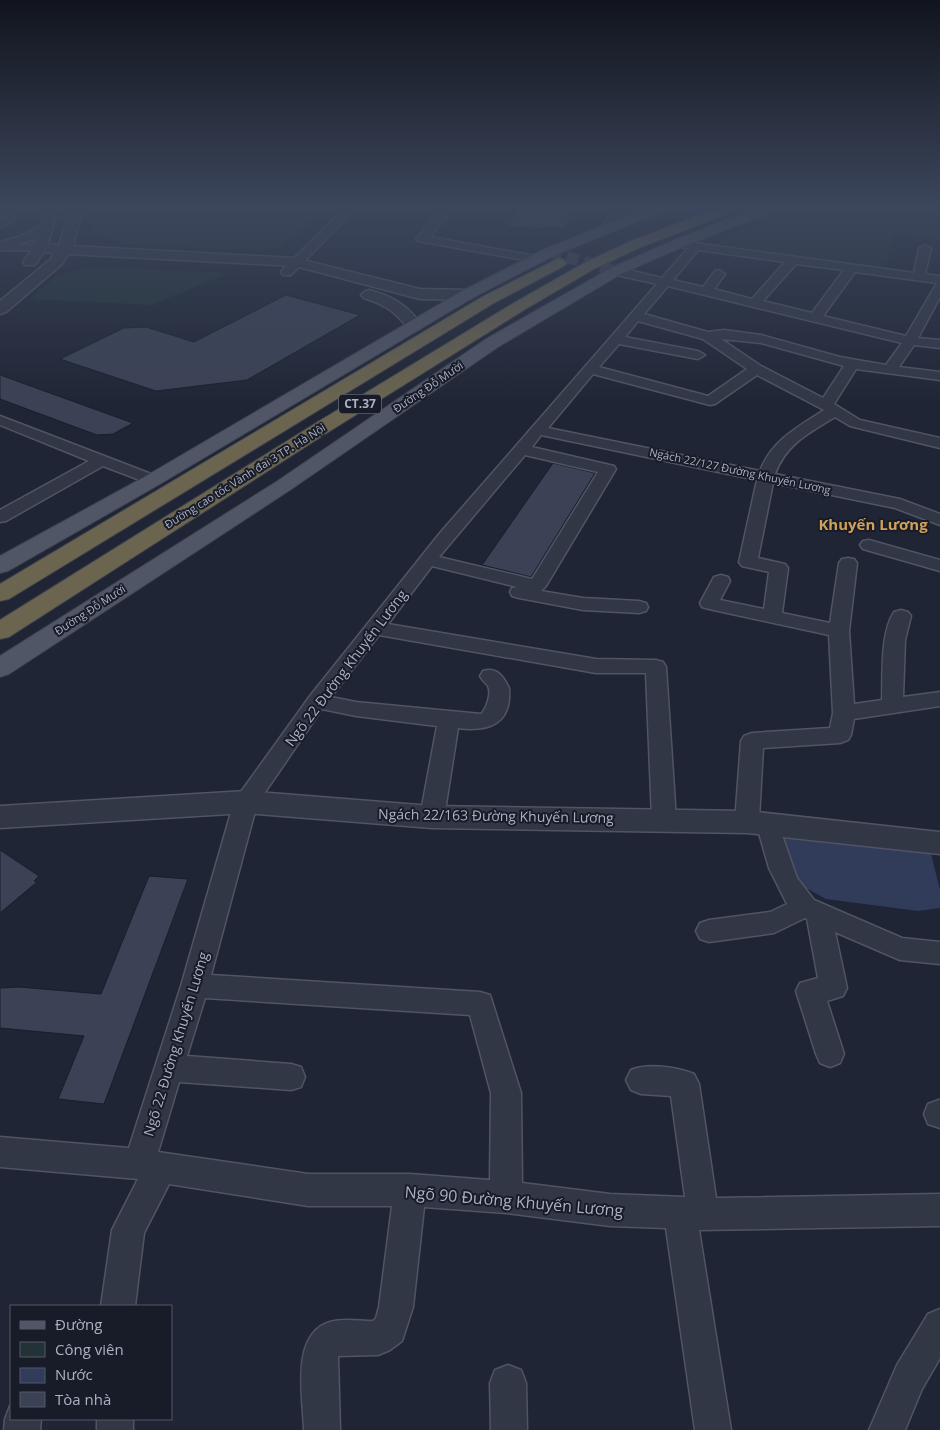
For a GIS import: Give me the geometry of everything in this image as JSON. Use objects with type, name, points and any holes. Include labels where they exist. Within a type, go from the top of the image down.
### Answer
[{"type":"highway","name":"Đường cao tốc Vành đai 3 TP. Hà Nội","points":[[0,594],[488,300],[540,273]]},
{"type":"highway","name":"Đường cao tốc Vành đai 3 TP. Hà Nội","points":[[0,631],[323,427],[518,307],[578,273]]},
{"type":"main road","points":[[0,566],[153,480],[467,295],[509,273]]},
{"type":"main road","name":"Đường Đỗ Mười","points":[[0,668],[283,486],[492,343],[613,273]]},
{"type":"street","points":[[0,309],[45,273]]},
{"type":"street","points":[[308,273],[386,300],[401,309],[414,326]]},
{"type":"street","points":[[318,273],[420,294],[467,295]]},
{"type":"street","points":[[624,273],[910,341],[940,344]]},
{"type":"street","name":"Ngõ 22 Đường Khuyến Lương","points":[[118,1305],[128,1230],[150,1166],[169,1068],[195,986],[246,802],[317,701],[446,537],[664,282],[669,273]]},
{"type":"street","points":[[755,303],[782,273]]},
{"type":"street","points":[[815,318],[848,273]]},
{"type":"street","points":[[887,273],[940,280]]},
{"type":"street","points":[[919,277],[920,273]]},
{"type":"street","points":[[706,291],[719,274]]},
{"type":"street","points":[[890,369],[910,341],[940,286]]},
{"type":"street","points":[[635,316],[708,336],[756,369],[862,426],[940,444]]},
{"type":"street","points":[[708,336],[722,333],[779,344],[852,364],[940,376]]},
{"type":"street","points":[[614,339],[698,355]]},
{"type":"street","points":[[772,617],[779,568],[748,562],[767,476],[775,456],[788,441],[830,408],[852,364]]},
{"type":"street","points":[[589,369],[710,401],[756,369]]},
{"type":"street","points":[[0,420],[153,480]]},
{"type":"street","name":"Ngách 22/127 Đường Khuyến Lương","points":[[537,430],[900,504],[940,520]]},
{"type":"street","points":[[425,565],[537,586],[608,469],[520,449]]},
{"type":"street","points":[[0,516],[102,460]]},
{"type":"street","points":[[869,544],[940,566]]},
{"type":"street","points":[[848,562],[839,631],[844,713],[840,735],[752,741],[757,823],[798,901],[812,910],[900,949],[940,953]]},
{"type":"street","points":[[425,565],[583,604],[639,607]]},
{"type":"street","points":[[721,581],[709,603],[839,631]]},
{"type":"street","points":[[892,706],[895,640],[901,616]]},
{"type":"street","points":[[375,628],[596,666],[656,667],[664,819]]},
{"type":"street","points":[[317,701],[356,709],[482,722],[489,720],[492,716],[500,691],[496,682],[490,676]]},
{"type":"street","points":[[844,713],[892,706],[936,705]]},
{"type":"street","points":[[432,817],[449,720]]},
{"type":"street","name":"Ngách 22/163 Đường Khuyến Lương","points":[[0,817],[246,802],[432,817],[664,819],[757,823],[940,843]]},
{"type":"street","points":[[709,931],[774,922],[812,910]]},
{"type":"street","points":[[812,910],[833,988],[810,992],[830,1054]]},
{"type":"street","points":[[195,986],[480,1004],[506,1093],[506,1197]]},
{"type":"street","points":[[169,1068],[291,1077]]},
{"type":"street","points":[[641,1080],[684,1084],[691,1213],[713,1430]]},
{"type":"street","name":"Ngõ 90 Đường Khuyến Lương","points":[[0,1152],[150,1166],[308,1190],[410,1190],[506,1197],[610,1210],[691,1213],[940,1210]]},
{"type":"street","points":[[322,1430],[319,1360],[323,1346],[332,1338],[378,1338],[390,1329],[397,1298],[410,1190]]},
{"type":"street","points":[[888,1430],[909,1377],[940,1326]]},
{"type":"street","points":[[508,1383],[509,1430]]},
{"type":"green space","points":[[67,273],[228,273],[152,305],[31,299],[56,276]]},
{"type":"water","points":[[780,835],[929,846],[940,890],[940,908],[918,911],[826,899],[799,884]]},
{"type":"building","points":[[286,295],[360,315],[247,380],[156,391],[60,359],[124,328],[146,327],[194,342]]},
{"type":"building","points":[[0,375],[133,423],[113,434],[97,435],[0,399]]},
{"type":"building","points":[[553,463],[595,473],[531,577],[482,565]]},
{"type":"building","points":[[0,850],[39,876],[34,881],[37,882],[0,913]]},
{"type":"building","points":[[149,876],[188,879],[104,1104],[58,1099],[84,1036],[0,1028],[0,988],[19,987],[101,994]]},
{"type":"district","name":"Khuyến Lương","points":[[873,525]]}]
